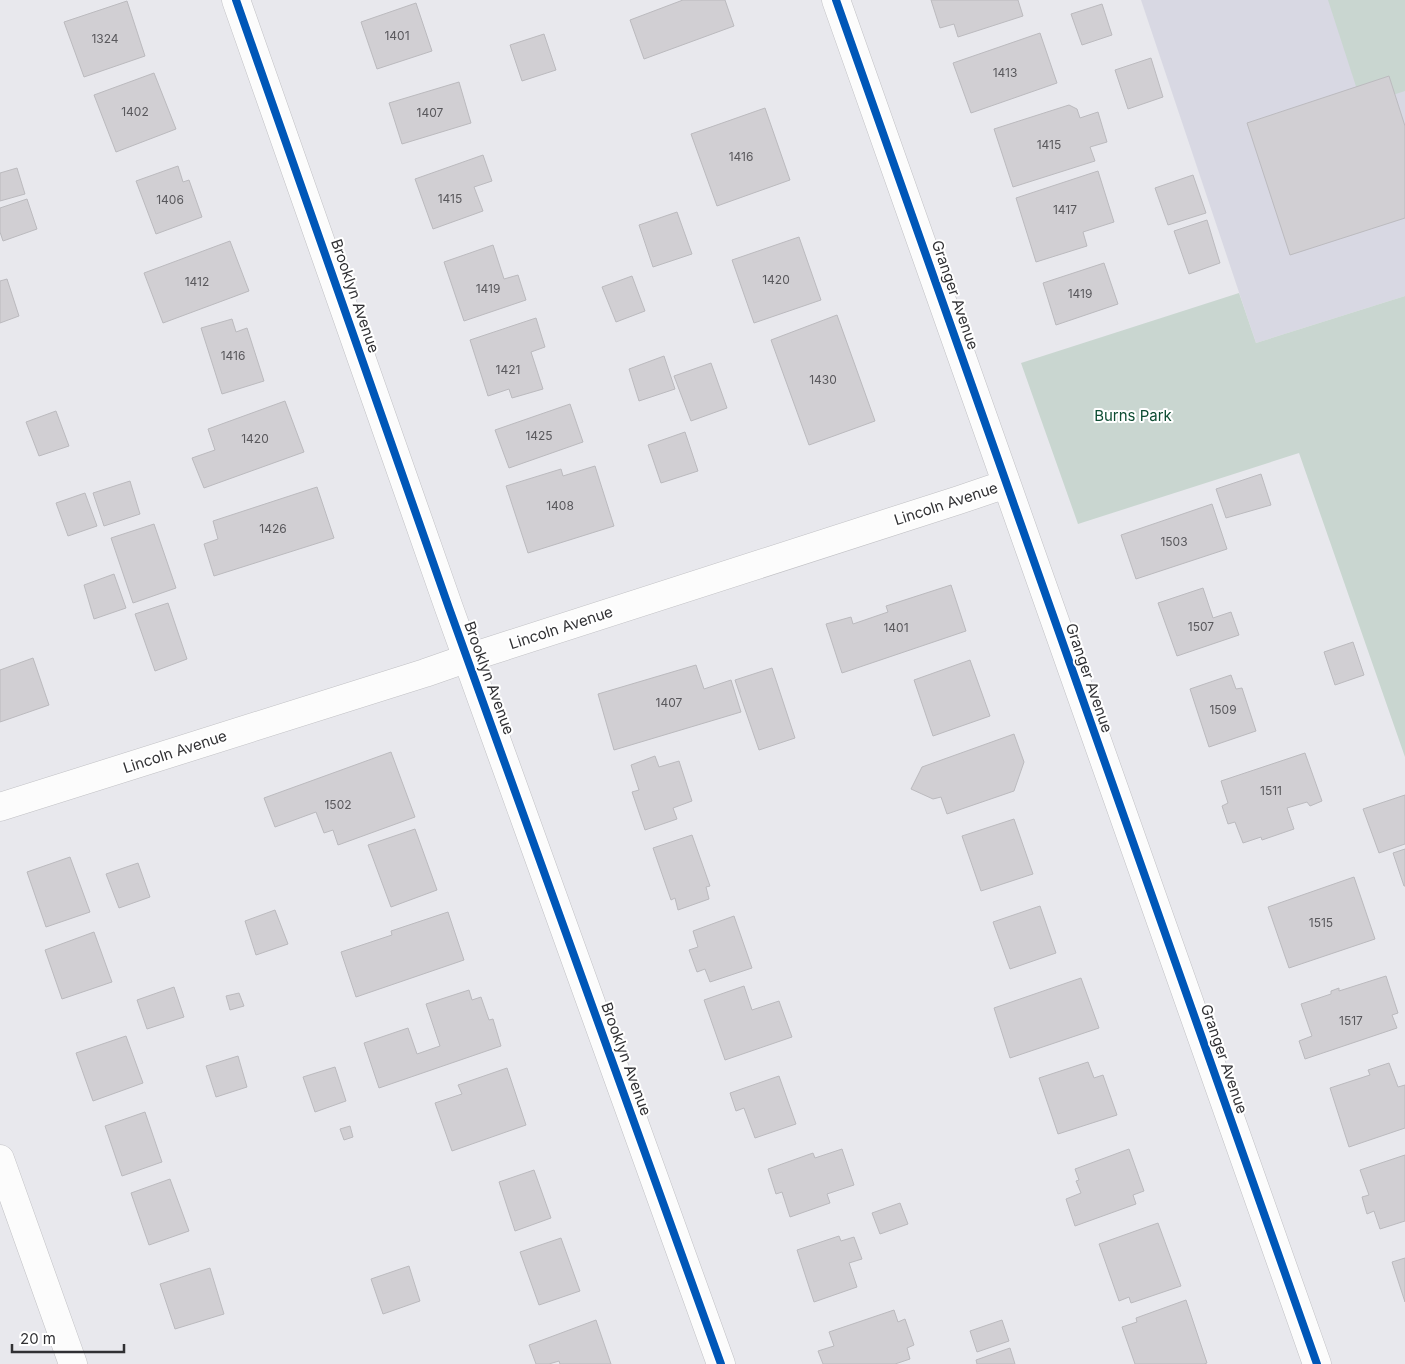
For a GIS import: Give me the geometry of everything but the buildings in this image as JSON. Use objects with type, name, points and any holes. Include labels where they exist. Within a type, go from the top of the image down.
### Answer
[{"type":"street","name":"Brooklyn Avenue","points":[[236,0],[468,658],[721,1364]]},
{"type":"street","name":"Granger Avenue","points":[[836,0],[1317,1364]]},
{"type":"street","name":"Lincoln Avenue","points":[[0,808],[416,676],[1006,484]]},
{"type":"street","points":[[0,1159],[72,1364]]},
{"type":"shaded area","points":[[1141,0],[1405,0],[1405,296],[1256,343]]},
{"type":"green space","points":[[1328,0],[1405,0],[1405,91],[1362,105]]},
{"type":"green space","name":"Burns Park","points":[[1239,293],[1256,343],[1405,296],[1405,757],[1299,453],[1078,524],[1021,363]]},
{"type":"cycle path","points":[[236,0],[449,608],[721,1364]]},
{"type":"cycle path","points":[[836,0],[1317,1364]]}]
